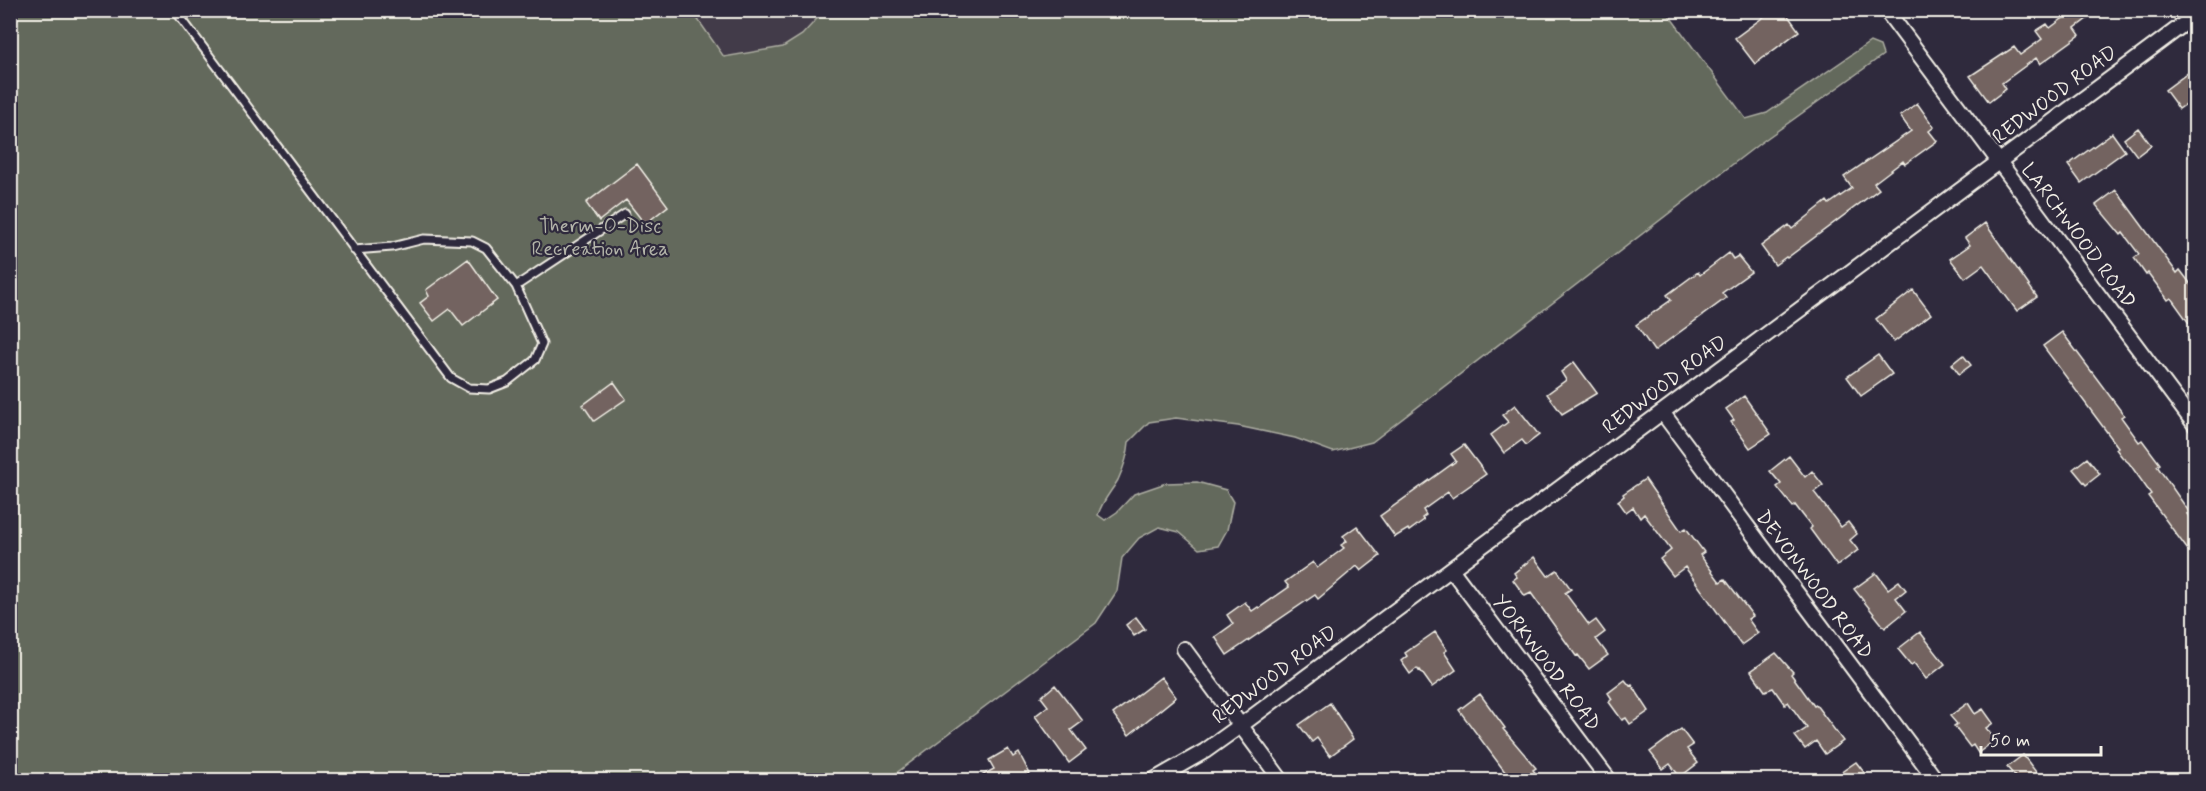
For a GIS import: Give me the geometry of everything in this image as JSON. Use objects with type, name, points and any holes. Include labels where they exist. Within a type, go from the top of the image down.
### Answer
[{"type":"street","name":"LARCHWOOD ROAD","points":[[1886,10],[2196,426]]},
{"type":"street","name":"REDWOOD ROAD","points":[[1154,780],[1196,758],[1240,726],[2196,15]]},
{"type":"street","name":"DEVONWOOD ROAD","points":[[1662,412],[1936,780]]},
{"type":"street","name":"YORKWOOD ROAD","points":[[1451,569],[1609,780]]},
{"type":"street","points":[[1184,649],[1281,780]]},
{"type":"lane","points":[[175,10],[354,250],[451,378],[469,388],[489,389],[507,382],[535,360],[542,344],[516,286],[486,248],[472,240],[424,239],[392,247],[354,250]]},
{"type":"lane","points":[[516,286],[625,214]]},
{"type":"shaded area","points":[[692,11],[824,11],[802,35],[783,47],[724,57]]},
{"type":"green space","name":"Therm-O-Disc Recreation Area","points":[[10,11],[692,11],[724,57],[783,47],[802,35],[824,11],[1666,11],[1746,119],[1767,113],[1870,42],[1880,46],[1883,55],[1759,144],[1372,442],[1333,452],[1295,438],[1238,426],[1176,418],[1149,422],[1129,442],[1127,457],[1120,475],[1098,515],[1105,520],[1117,512],[1134,494],[1166,483],[1197,482],[1226,490],[1233,502],[1227,530],[1218,546],[1199,549],[1179,532],[1159,527],[1139,538],[1122,558],[1117,591],[1096,623],[887,780],[11,780]]},
{"type":"building","points":[[1773,10],[1784,10],[1799,31],[1755,64],[1735,38]]},
{"type":"building","points":[[2074,10],[2099,10],[2075,28],[2080,35],[2040,64],[2036,58],[2002,83],[2006,89],[1989,102],[1970,76],[2014,47],[2020,55],[2042,39],[2036,31],[2047,24],[2050,28]]},
{"type":"building","points":[[2196,67],[2196,97],[2179,109],[2165,90]]},
{"type":"building","points":[[1917,103],[1934,127],[1929,131],[1937,141],[1905,164],[1903,161],[1874,183],[1879,189],[1775,265],[1761,246],[1789,225],[1792,229],[1827,201],[1829,204],[1852,188],[1844,177],[1911,131],[1900,116]]},
{"type":"building","points":[[2138,128],[2151,145],[2137,156],[2124,139]]},
{"type":"building","points":[[2112,133],[2125,151],[2081,183],[2068,165]]},
{"type":"building","points":[[637,164],[668,206],[645,224],[626,200],[599,221],[586,203]]},
{"type":"building","points":[[2116,190],[2177,273],[2180,270],[2196,291],[2196,333],[2171,298],[2168,300],[2148,273],[2146,275],[2134,258],[2139,254],[2123,233],[2121,235],[2096,205]]},
{"type":"building","points":[[1985,223],[2037,297],[2017,311],[1983,265],[1965,278],[1950,259],[1970,245],[1965,238]]},
{"type":"building","points":[[1729,253],[1733,259],[1738,256],[1751,272],[1722,293],[1726,298],[1654,351],[1636,325],[1671,300],[1667,295],[1698,272],[1700,275]]},
{"type":"building","points":[[468,259],[497,300],[463,326],[450,309],[434,321],[420,303],[429,296],[426,290]]},
{"type":"building","points":[[1913,290],[1931,314],[1894,342],[1876,319]]},
{"type":"building","points":[[2062,332],[2124,415],[2121,417],[2139,442],[2142,440],[2160,464],[2157,466],[2190,513],[2187,514],[2196,526],[2196,561],[2148,496],[2151,494],[2116,449],[2118,447],[2043,346]]},
{"type":"building","points":[[1878,355],[1892,374],[1861,396],[1847,377]]},
{"type":"building","points":[[1963,355],[1971,365],[1959,374],[1952,364]]},
{"type":"building","points":[[1574,362],[1597,393],[1562,414],[1547,394],[1566,380],[1561,372]]},
{"type":"building","points":[[614,382],[626,399],[594,421],[583,405]]},
{"type":"building","points":[[1744,396],[1771,434],[1750,448],[1731,422],[1734,420],[1726,409]]},
{"type":"building","points":[[1515,405],[1539,435],[1526,445],[1522,440],[1504,453],[1491,435],[1508,422],[1502,415]]},
{"type":"building","points":[[1464,445],[1486,474],[1452,498],[1448,492],[1423,510],[1426,515],[1422,518],[1424,520],[1409,531],[1408,529],[1395,537],[1380,516],[1456,461],[1451,454]]},
{"type":"building","points":[[1789,456],[1805,477],[1812,471],[1823,485],[1814,492],[1841,527],[1848,522],[1857,534],[1850,540],[1858,550],[1837,566],[1810,529],[1812,527],[1777,487],[1781,484],[1770,471]]},
{"type":"building","points":[[2087,458],[2100,474],[2086,485],[2073,469]]},
{"type":"building","points":[[1645,479],[1681,531],[1686,528],[1704,552],[1700,555],[1720,582],[1725,579],[1753,616],[1748,619],[1758,633],[1741,645],[1685,567],[1673,576],[1660,559],[1671,550],[1644,514],[1640,518],[1633,507],[1626,512],[1618,501],[1624,496],[1623,494]]},
{"type":"building","points":[[1357,526],[1380,556],[1361,571],[1357,566],[1318,599],[1315,595],[1227,655],[1215,637],[1233,624],[1227,615],[1245,602],[1252,611],[1259,608],[1289,587],[1285,582],[1313,562],[1317,568],[1344,548],[1341,545],[1347,541],[1343,536]]},
{"type":"building","points":[[1534,557],[1548,576],[1557,570],[1571,589],[1565,593],[1589,625],[1596,620],[1605,632],[1596,639],[1608,655],[1589,669],[1578,655],[1576,656],[1531,593],[1525,596],[1513,580],[1517,577],[1514,573]]},
{"type":"building","points":[[1876,573],[1888,589],[1899,581],[1906,590],[1896,598],[1906,611],[1885,628],[1854,589]]},
{"type":"building","points":[[1136,617],[1145,629],[1134,636],[1126,625]]},
{"type":"building","points":[[1435,632],[1456,670],[1432,687],[1420,670],[1417,668],[1410,674],[1401,661],[1407,656],[1405,653]]},
{"type":"building","points":[[1920,632],[1945,664],[1926,679],[1914,663],[1911,665],[1898,649]]},
{"type":"building","points":[[1776,653],[1793,672],[1791,674],[1814,706],[1816,705],[1843,741],[1825,754],[1816,741],[1805,749],[1795,736],[1807,728],[1788,702],[1785,705],[1773,688],[1765,691],[1751,671]]},
{"type":"building","points":[[1161,677],[1176,697],[1129,735],[1113,714]]},
{"type":"building","points":[[1625,680],[1630,686],[1632,685],[1649,711],[1630,724],[1626,718],[1622,720],[1609,702],[1612,699],[1608,693]]},
{"type":"building","points":[[1055,685],[1083,721],[1071,730],[1086,750],[1069,763],[1035,716],[1048,706],[1041,697]]},
{"type":"building","points":[[1480,694],[1505,728],[1503,729],[1536,768],[1533,770],[1541,780],[1511,780],[1459,710]]},
{"type":"building","points":[[1330,703],[1353,739],[1330,756],[1317,738],[1312,742],[1299,725]]},
{"type":"building","points":[[1968,703],[1975,714],[1983,709],[1993,723],[1986,728],[1995,740],[1978,753],[1973,745],[1970,747],[1954,726],[1957,724],[1950,716]]},
{"type":"building","points":[[1681,729],[1693,745],[1687,749],[1698,763],[1680,777],[1670,764],[1663,769],[1650,752]]},
{"type":"building","points":[[1008,749],[1013,757],[1019,753],[1030,774],[1019,780],[974,780],[994,769],[989,760]]},
{"type":"building","points":[[2023,755],[2042,780],[2018,780],[2007,767]]},
{"type":"building","points":[[1856,762],[1870,780],[1830,780]]}]
